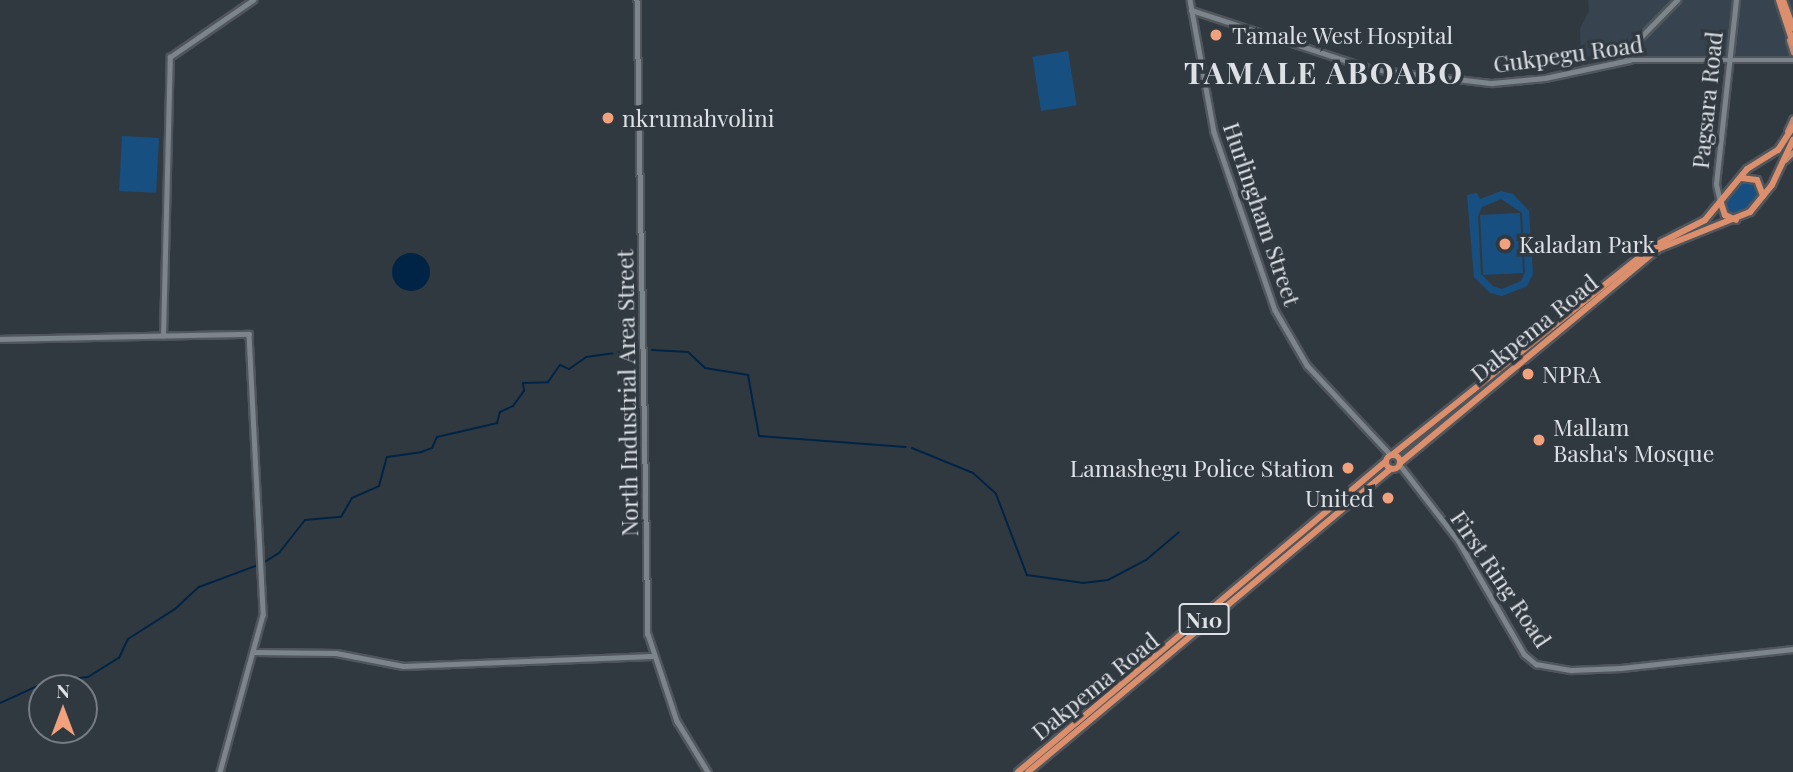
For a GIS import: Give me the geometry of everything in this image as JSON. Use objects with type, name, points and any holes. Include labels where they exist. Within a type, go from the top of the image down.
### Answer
[{"type":"highway","points":[[1781,0],[1793,26]]},
{"type":"highway","points":[[1781,0],[1793,43]]},
{"type":"highway","points":[[1778,150],[1793,127]]},
{"type":"highway","points":[[1785,160],[1793,140]]},
{"type":"highway","name":"N10","points":[[1721,203],[1739,179],[1778,150]]},
{"type":"highway","name":"N10","points":[[1738,220],[1762,198],[1785,160]]},
{"type":"highway","points":[[1739,179],[1756,180],[1762,198]]},
{"type":"highway","points":[[1721,203],[1725,215],[1738,220]]},
{"type":"highway","name":"Dakpema Road","points":[[1017,772],[1389,458],[1652,247],[1704,220],[1721,203]]},
{"type":"highway","name":"Dakpema Road","points":[[1028,772],[1658,249],[1738,220]]},
{"type":"highway","points":[[1389,458],[1396,466]]},
{"type":"highway","points":[[1389,458],[1396,466]]},
{"type":"main road","points":[[1781,0],[1793,52]]},
{"type":"main road","points":[[1778,150],[1793,118]]},
{"type":"main road","points":[[1785,160],[1793,152]]},
{"type":"street","points":[[163,336],[170,57],[253,0]]},
{"type":"street","name":"North Industrial Area Street","points":[[637,0],[647,614],[652,656],[677,721],[708,772]]},
{"type":"street","name":"Hurlingham Street","points":[[1190,0],[1214,132],[1271,301],[1298,353],[1389,458]]},
{"type":"street","points":[[1624,61],[1633,44],[1677,0]]},
{"type":"street","name":"Pagsara Road","points":[[1721,203],[1716,184],[1736,0]]},
{"type":"street","name":"Gukpegu Road","points":[[1191,10],[1302,49],[1388,72],[1516,83],[1624,61],[1793,61]]},
{"type":"street","points":[[0,339],[249,334],[258,567],[263,615],[220,772]]},
{"type":"street","name":"First Ring Road","points":[[1396,466],[1458,540],[1524,654],[1536,664],[1571,670],[1621,668],[1793,649]]},
{"type":"street","points":[[255,652],[336,653],[403,666],[652,656]]},
{"type":"shaded area","points":[[1588,0],[1793,0],[1793,61],[1629,58],[1581,68],[1580,29],[1589,11]]},
{"type":"shaded area","points":[[1068,51],[1077,105],[1041,111],[1032,57]]},
{"type":"shaded area","points":[[122,136],[159,138],[156,193],[119,191]]},
{"type":"shaded area","points":[[1739,181],[1752,181],[1759,194],[1749,207],[1732,215],[1724,202]]},
{"type":"shaded area","points":[[1501,191],[1513,194],[1529,211],[1533,274],[1527,286],[1502,296],[1490,293],[1474,277],[1467,195],[1477,193],[1480,199]],"holes":[[[1501,199],[1522,213],[1525,272],[1521,281],[1502,289],[1493,286],[1481,274],[1478,216],[1482,207]]]},
{"type":"shaded area","points":[[1520,213],[1523,273],[1483,275],[1480,215]]},
{"type":"shaded area","points":[[411,253],[424,259],[430,272],[424,285],[411,291],[398,285],[392,272],[398,259]]},
{"type":"waterway","points":[[263,563],[279,553],[305,520],[341,517],[352,498],[379,486],[387,457],[421,452],[432,448],[437,437],[497,423],[500,412],[513,406],[524,391],[523,383],[548,382],[560,365],[569,369],[586,357],[637,350]]},
{"type":"waterway","points":[[652,350],[688,352],[705,368],[748,375],[759,436],[906,447]]},
{"type":"waterway","points":[[912,448],[973,473],[996,494],[1027,575],[1083,583],[1108,580],[1146,560],[1179,532]]},
{"type":"waterway","points":[[0,703],[46,682],[88,677],[119,658],[128,639],[175,609],[199,587],[258,565]]},
{"type":"place","name":"Tamale West Hospital","points":[[1216,35]]},
{"type":"place","name":"nkrumahvolini","points":[[608,118]]},
{"type":"place","name":"Kaladan Park","points":[[1505,244]]},
{"type":"place","name":"NPRA","points":[[1528,374]]},
{"type":"place","name":"Mallam Basha's Mosque","points":[[1539,440]]},
{"type":"place","name":"Lamashegu Police Station","points":[[1348,468]]},
{"type":"place","name":"United","points":[[1388,498]]},
{"type":"district","name":"TAMALE ABOABO","points":[[1324,72]]}]
